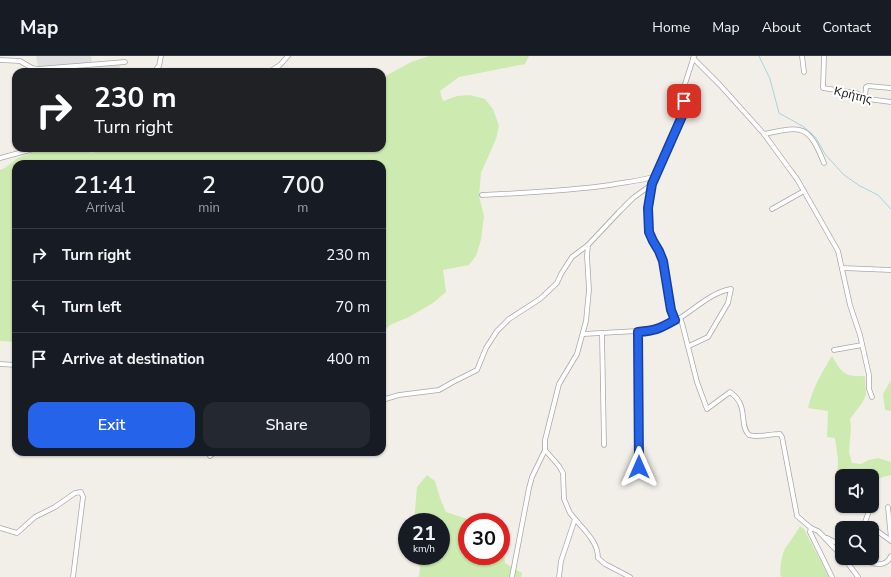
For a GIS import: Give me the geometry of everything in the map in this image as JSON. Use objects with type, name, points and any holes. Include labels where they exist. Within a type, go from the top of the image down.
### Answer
[{"type":"street","points":[[157,68],[161,56]]},
{"type":"street","points":[[276,68],[280,66],[288,56]]},
{"type":"street","points":[[802,56],[804,72]]},
{"type":"street","name":"Κρήτης","points":[[824,56],[823,88],[856,93],[871,100],[891,102]]},
{"type":"street","points":[[675,320],[671,310],[663,261],[649,232],[648,208],[652,184],[683,114],[684,87],[694,57],[764,134],[797,179],[838,251],[850,305],[869,375],[869,389],[872,397]]},
{"type":"street","points":[[0,60],[20,61],[33,68]]},
{"type":"street","points":[[48,68],[124,62]]},
{"type":"street","points":[[865,98],[866,87],[868,86],[891,88]]},
{"type":"street","points":[[764,134],[797,128],[802,130],[809,136],[824,163]]},
{"type":"street","points":[[0,158],[22,152]]},
{"type":"street","points":[[482,195],[573,190],[656,176]]},
{"type":"street","points":[[386,399],[399,395],[439,390],[477,370],[486,348],[497,331],[509,319],[540,299],[557,283],[572,257],[588,245],[633,198],[652,184]]},
{"type":"street","points":[[772,209],[804,192]]},
{"type":"street","points":[[512,577],[532,477],[545,450],[546,432],[560,384],[574,360],[586,321],[589,290],[587,256],[588,245]]},
{"type":"street","points":[[842,268],[891,270]]},
{"type":"street","points":[[583,334],[638,332],[662,328],[713,296],[725,290],[731,289],[728,303],[708,337],[689,346]]},
{"type":"street","points":[[680,318],[707,409],[730,392],[735,395],[742,408],[745,431],[749,435],[760,436],[780,434],[786,456],[797,516],[811,528],[818,531],[835,549]]},
{"type":"street","points":[[638,332],[639,467]]},
{"type":"street","points":[[602,334],[604,445]]},
{"type":"street","points":[[834,350],[862,345]]},
{"type":"street","points":[[0,364],[12,365]]},
{"type":"street","points":[[545,450],[563,473],[564,499],[570,513],[596,544],[598,558],[605,564],[630,577]]},
{"type":"street","points":[[0,528],[17,533],[35,517],[75,493],[81,492],[83,497],[73,577]]},
{"type":"street","points":[[888,507],[891,540]]},
{"type":"street","points":[[868,513],[865,522],[891,540]]},
{"type":"street","points":[[559,577],[560,561],[575,519]]},
{"type":"street","points":[[811,528],[810,532],[832,577]]},
{"type":"street","points":[[823,536],[835,542]]},
{"type":"street","points":[[879,564],[889,560],[891,556]]},
{"type":"street","points":[[849,565],[858,577]]},
{"type":"shaded area","points":[[36,56],[91,56],[92,63],[38,67]]},
{"type":"shaded area","points":[[119,64],[120,68],[77,68]]},
{"type":"green space","points":[[429,56],[529,56],[525,64],[459,77],[440,91],[443,101],[457,96],[470,95],[485,99],[493,109],[499,126],[496,139],[481,173],[479,196],[484,216],[481,240],[476,256],[469,265],[443,270],[446,292],[433,303],[386,328],[386,160],[16,160],[33,152],[386,152],[386,76],[411,62]]},
{"type":"green space","points":[[12,163],[12,342],[0,341],[0,170]]},
{"type":"green space","points":[[832,356],[844,373],[852,376],[865,376],[866,395],[850,419],[851,428],[849,452],[852,463],[861,464],[878,458],[891,462],[891,475],[879,479],[879,469],[838,469],[838,460],[835,438],[827,437],[828,411],[808,408],[821,374]]},
{"type":"green space","points":[[891,380],[891,411],[885,410],[883,394]]},
{"type":"green space","points":[[427,475],[435,481],[446,512],[449,513],[415,513],[417,487]]},
{"type":"green space","points":[[450,513],[458,516],[458,565],[508,565],[522,573],[521,577],[419,577],[420,565],[450,565]]},
{"type":"green space","points":[[800,526],[804,529],[829,577],[781,577],[780,574],[783,553]]},
{"type":"waterway","points":[[759,56],[770,79],[779,113],[804,127],[816,138],[825,154],[844,175],[860,186],[878,195],[891,209]]},
{"type":"route","points":[[639,467],[638,332],[662,328],[675,320],[671,310],[663,261],[649,232],[649,197],[652,184],[683,114],[684,101]]}]
